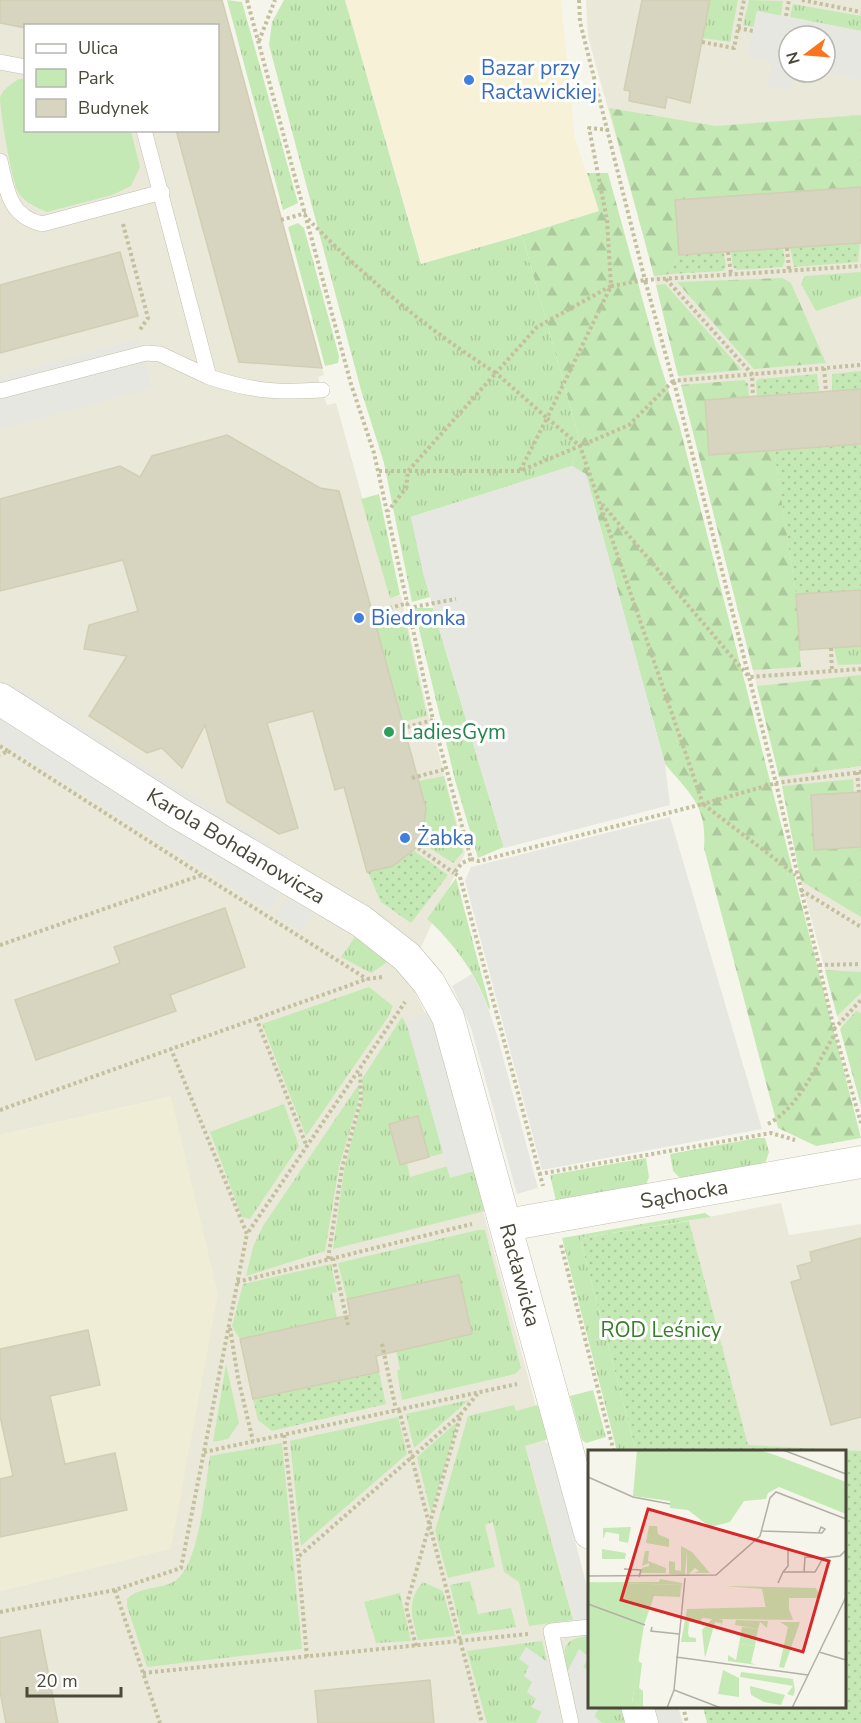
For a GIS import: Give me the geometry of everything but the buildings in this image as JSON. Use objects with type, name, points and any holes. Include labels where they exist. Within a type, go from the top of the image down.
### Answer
[{"type":"street","name":"Karola Bohdanowicza","points":[[0,699],[178,813],[361,921],[407,957],[429,983],[448,1017]]},
{"type":"street","name":"Racławicka","points":[[448,1017],[588,1526]]},
{"type":"street","name":"Sąchocka","points":[[507,1225],[861,1162]]},
{"type":"street","points":[[637,1708],[642,1723]]},
{"type":"lane","points":[[0,62],[24,67]]},
{"type":"lane","points":[[145,132],[209,377]]},
{"type":"lane","points":[[0,161],[14,209],[29,221],[42,224],[162,192]]},
{"type":"lane","points":[[0,391],[146,353],[160,354],[209,377],[247,389],[282,393],[322,390]]},
{"type":"lane","points":[[571,1723],[551,1631],[588,1627]]},
{"type":"path","points":[[247,0],[351,384],[379,471],[434,720],[471,859]]},
{"type":"path","points":[[258,43],[275,0]]},
{"type":"path","points":[[579,0],[580,22],[776,783],[835,1031],[861,1123]]},
{"type":"path","points":[[702,42],[734,48],[744,0]]},
{"type":"path","points":[[786,16],[789,0]]},
{"type":"path","points":[[802,0],[861,12]]},
{"type":"path","points":[[738,28],[753,31]]},
{"type":"path","points":[[520,471],[611,286],[607,220],[589,128],[609,130]]},
{"type":"path","points":[[117,205],[148,318],[139,332],[127,334]]},
{"type":"path","points":[[281,220],[307,216]]},
{"type":"path","points":[[307,216],[345,258],[455,347],[496,373],[580,446],[703,804],[797,876]]},
{"type":"path","points":[[786,248],[789,270]]},
{"type":"path","points":[[728,252],[731,274]]},
{"type":"path","points":[[388,512],[406,488],[408,471],[537,327],[611,286],[666,278],[861,266]]},
{"type":"path","points":[[666,278],[752,374],[753,396]]},
{"type":"path","points":[[379,471],[520,471],[629,425],[674,381],[861,365]]},
{"type":"path","points":[[824,368],[826,391]]},
{"type":"path","points":[[599,501],[749,677]]},
{"type":"path","points":[[372,613],[408,605],[456,599]]},
{"type":"path","points":[[831,648],[832,672]]},
{"type":"path","points":[[749,677],[861,669]]},
{"type":"path","points":[[407,727],[434,720]]},
{"type":"path","points":[[0,746],[367,979]]},
{"type":"path","points":[[0,755],[8,751]]},
{"type":"path","points":[[412,778],[446,769]]},
{"type":"path","points":[[454,873],[462,863],[471,859],[479,861],[776,783],[859,772],[859,792]]},
{"type":"path","points":[[418,848],[460,877],[539,1174],[554,1218],[613,1450]]},
{"type":"path","points":[[0,945],[202,874]]},
{"type":"path","points":[[801,889],[861,927]]},
{"type":"path","points":[[0,1110],[367,979],[386,977],[407,957]]},
{"type":"path","points":[[819,965],[861,964]]},
{"type":"path","points":[[0,1612],[115,1590],[181,1568],[247,1234],[410,996]]},
{"type":"path","points":[[768,1124],[777,1119],[804,1088],[835,1031],[861,1000]]},
{"type":"path","points":[[256,1018],[307,1148]]},
{"type":"path","points":[[171,1049],[247,1234]]},
{"type":"path","points":[[348,1324],[330,1259],[342,1168],[361,1099],[360,1071]]},
{"type":"path","points":[[539,1174],[771,1133]]},
{"type":"path","points":[[237,1282],[475,1223]]},
{"type":"path","points":[[229,1323],[238,1378],[254,1442]]},
{"type":"path","points":[[382,1344],[482,1723]]},
{"type":"path","points":[[204,1452],[528,1382]]},
{"type":"path","points":[[298,1557],[461,1414],[479,1392]]},
{"type":"path","points":[[416,1646],[406,1607],[461,1414]]},
{"type":"path","points":[[284,1435],[307,1657]]},
{"type":"path","points":[[115,1590],[160,1723]]},
{"type":"path","points":[[144,1673],[551,1631]]},
{"type":"path","points":[[683,1708],[687,1723]]},
{"type":"shaded area","points":[[0,0],[222,0],[324,375],[318,377],[327,405],[336,403],[390,597],[401,596],[428,713],[465,853],[407,977],[434,1030],[588,1598],[588,1708],[619,1708],[623,1723],[0,1723],[0,1591],[171,1548],[170,1097],[0,1135]]},
{"type":"shaded area","name":"Bazar przy Racławickiej","points":[[345,0],[561,0],[575,139],[600,211],[422,264]]},
{"type":"shaded area","points":[[586,0],[861,0],[861,1102],[801,881],[782,786],[646,245],[588,37]]},
{"type":"shaded area","points":[[757,11],[825,24],[777,24],[777,84],[791,84],[790,90],[767,86],[772,62],[747,57]]},
{"type":"shaded area","points":[[837,26],[861,31],[861,80],[837,75]]},
{"type":"shaded area","points":[[139,339],[152,388],[0,429],[0,376]]},
{"type":"shaded area","points":[[572,466],[586,474],[665,764],[670,805],[504,848],[423,573],[411,517]]},
{"type":"shaded area","points":[[14,684],[289,856],[284,865],[9,692]]},
{"type":"shaded area","points":[[0,715],[283,891],[271,911],[0,742]]},
{"type":"shaded area","points":[[670,817],[762,1129],[542,1170],[465,881],[471,867]]},
{"type":"shaded area","points":[[288,895],[314,911],[301,931],[276,916]]},
{"type":"shaded area","points":[[472,974],[485,999],[497,1035],[538,1188],[517,1194],[471,1028],[452,986]]},
{"type":"shaded area","points":[[428,1012],[437,1031],[474,1171],[450,1178],[406,1022]]},
{"type":"shaded area","points":[[171,1097],[218,1294],[171,1548],[0,1591],[0,1135]]},
{"type":"shaded area","points":[[781,1203],[789,1235],[861,1224],[861,1451],[748,1446],[689,1221]]},
{"type":"shaded area","points":[[549,1442],[588,1590],[588,1618],[575,1620],[527,1449]]},
{"type":"shaded area","points":[[526,1647],[547,1662],[561,1723],[536,1723],[542,1712],[531,1707],[536,1699],[527,1692],[532,1682],[524,1676],[529,1666],[519,1659]]},
{"type":"shaded area","points":[[579,1649],[588,1656],[583,1667],[588,1670],[588,1708],[598,1708],[594,1716],[602,1723],[579,1723],[567,1672]]},
{"type":"shaded area","points":[[654,1708],[678,1708],[683,1723],[659,1723]]},
{"type":"green space","points":[[227,0],[242,2],[298,203],[283,210]]},
{"type":"green space","points":[[284,0],[345,0],[421,264],[522,235],[579,437],[572,466],[411,517],[430,597],[412,602],[384,463],[361,390],[269,45],[272,22]]},
{"type":"green space","points":[[710,0],[738,0],[730,42],[703,38]]},
{"type":"green space","points":[[749,0],[783,1],[781,16],[757,11],[754,27],[743,25]]},
{"type":"green space","points":[[793,4],[861,16],[861,31],[837,26],[837,24],[790,17]]},
{"type":"green space","points":[[19,79],[24,79],[24,132],[131,132],[140,167],[131,186],[112,195],[47,212],[30,204],[17,190],[4,130],[0,98],[10,85]]},
{"type":"green space","points":[[609,108],[716,126],[861,115],[861,187],[675,201],[679,255],[670,274],[654,276]]},
{"type":"green space","points":[[587,173],[608,173],[659,360],[679,424],[861,1138],[816,1146],[778,1128],[704,848],[703,822],[700,811],[690,793],[665,764],[586,475],[572,466],[579,437],[522,235],[599,211]]},
{"type":"green space","points":[[298,223],[304,228],[339,356],[338,363],[325,366],[288,227]]},
{"type":"green space","points":[[860,243],[858,262],[794,267],[790,247]]},
{"type":"green space","points":[[783,248],[785,261],[782,267],[737,270],[733,267],[731,252]]},
{"type":"green space","points":[[724,252],[726,267],[723,271],[670,274],[679,255]]},
{"type":"green space","points":[[861,272],[861,296],[816,311],[801,284],[805,276]]},
{"type":"green space","points":[[782,278],[791,283],[826,363],[754,369],[677,282]]},
{"type":"green space","points":[[665,284],[742,370],[678,376],[656,285]]},
{"type":"green space","points":[[861,371],[861,389],[832,391],[832,374]]},
{"type":"green space","points":[[817,374],[819,391],[757,396],[756,382],[758,379]]},
{"type":"green space","points":[[744,380],[748,384],[749,397],[705,400],[709,455],[774,450],[796,594],[801,667],[753,670],[681,385]]},
{"type":"green space","points":[[861,444],[861,590],[796,594],[774,450]]},
{"type":"green space","points":[[379,494],[400,595],[390,598],[361,499]]},
{"type":"green space","points":[[414,608],[433,608],[504,847],[478,858],[455,780]]},
{"type":"green space","points":[[404,614],[427,716],[403,722],[375,622]]},
{"type":"green space","points":[[861,646],[861,664],[838,665],[834,648]]},
{"type":"green space","points":[[861,675],[861,766],[779,777],[757,686]]},
{"type":"green space","points":[[444,776],[463,852],[453,863],[420,842],[426,815],[419,781]]},
{"type":"green space","points":[[853,779],[854,792],[811,795],[815,850],[861,847],[861,917],[801,881],[782,786]]},
{"type":"green space","points":[[413,850],[448,875],[411,923],[381,902],[367,870],[393,866]]},
{"type":"green space","points":[[456,878],[489,1010],[464,960],[427,919]]},
{"type":"green space","points":[[355,937],[386,963],[371,973],[341,957]]},
{"type":"green space","points":[[825,970],[861,972],[861,993],[837,1016]]},
{"type":"green space","points":[[369,987],[393,1006],[388,1017],[306,1136],[262,1024]]},
{"type":"green space","points":[[856,1011],[861,1013],[861,1106],[840,1029]]},
{"type":"green space","points":[[402,1017],[411,1033],[444,1153],[429,1157],[418,1116],[389,1124],[399,1165],[407,1163],[410,1177],[448,1166],[451,1177],[474,1171],[485,1211],[333,1249],[344,1170],[363,1098],[362,1079]]},
{"type":"green space","points":[[359,1084],[359,1099],[339,1167],[325,1251],[246,1276],[253,1247],[263,1226]]},
{"type":"green space","points":[[284,1104],[299,1146],[250,1219],[242,1217],[210,1132]]},
{"type":"green space","points":[[765,1138],[769,1152],[766,1161],[758,1166],[681,1179],[673,1171],[670,1154]]},
{"type":"green space","points":[[646,1158],[649,1177],[646,1185],[556,1201],[550,1175]]},
{"type":"green space","points":[[705,1213],[711,1217],[580,1238],[636,1450],[617,1450],[562,1238]]},
{"type":"green space","name":"ROD Leśnicy","points":[[689,1221],[748,1445],[842,1450],[636,1450],[580,1238]]},
{"type":"green space","points":[[485,1230],[521,1368],[515,1374],[402,1400],[396,1351],[472,1334],[459,1275],[347,1299],[338,1263]]},
{"type":"green space","points":[[331,1264],[337,1292],[332,1293],[337,1318],[240,1339],[232,1326],[243,1284]]},
{"type":"green space","points":[[226,1364],[239,1423],[228,1439],[213,1442]]},
{"type":"green space","points":[[379,1372],[386,1404],[272,1431],[258,1420],[253,1399]]},
{"type":"green space","points":[[593,1390],[606,1437],[586,1443],[582,1440],[570,1396]]},
{"type":"green space","points":[[469,1400],[414,1448],[406,1414]]},
{"type":"green space","points":[[514,1405],[516,1411],[538,1405],[548,1439],[525,1446],[573,1620],[529,1626],[519,1582],[504,1572],[493,1522],[485,1525],[495,1567],[448,1578],[435,1531],[468,1416]]},
{"type":"green space","points":[[398,1417],[407,1454],[301,1546],[290,1441]]},
{"type":"green space","points":[[458,1421],[431,1513],[417,1457]]},
{"type":"green space","points":[[282,1443],[302,1649],[147,1667],[127,1606],[127,1599],[138,1592],[169,1584],[183,1572],[196,1542],[210,1456]]},
{"type":"green space","name":"ROD Leśnicy","points":[[846,1450],[861,1451],[861,1723],[707,1723],[703,1708],[846,1708]]},
{"type":"green space","points":[[470,1581],[478,1614],[511,1608],[516,1627],[462,1635],[450,1585]]},
{"type":"green space","points":[[423,1582],[443,1591],[455,1636],[418,1640],[412,1617],[412,1603]]},
{"type":"green space","points":[[400,1593],[411,1641],[376,1643],[364,1602]]},
{"type":"green space","points":[[588,1636],[588,1670],[583,1667],[567,1672],[566,1646],[580,1637]]},
{"type":"green space","points":[[542,1641],[547,1662],[527,1648],[536,1699],[542,1712],[536,1723],[487,1723],[467,1651]]},
{"type":"green space","points":[[598,1708],[621,1708],[625,1723],[602,1723],[594,1717]]},
{"type":"place","name":"Bazar przy Racławickiej","points":[[469,80]]},
{"type":"place","name":"Biedronka","points":[[359,618]]},
{"type":"place","name":"LadiesGym","points":[[389,732]]},
{"type":"place","name":"Żabka","points":[[405,838]]}]
